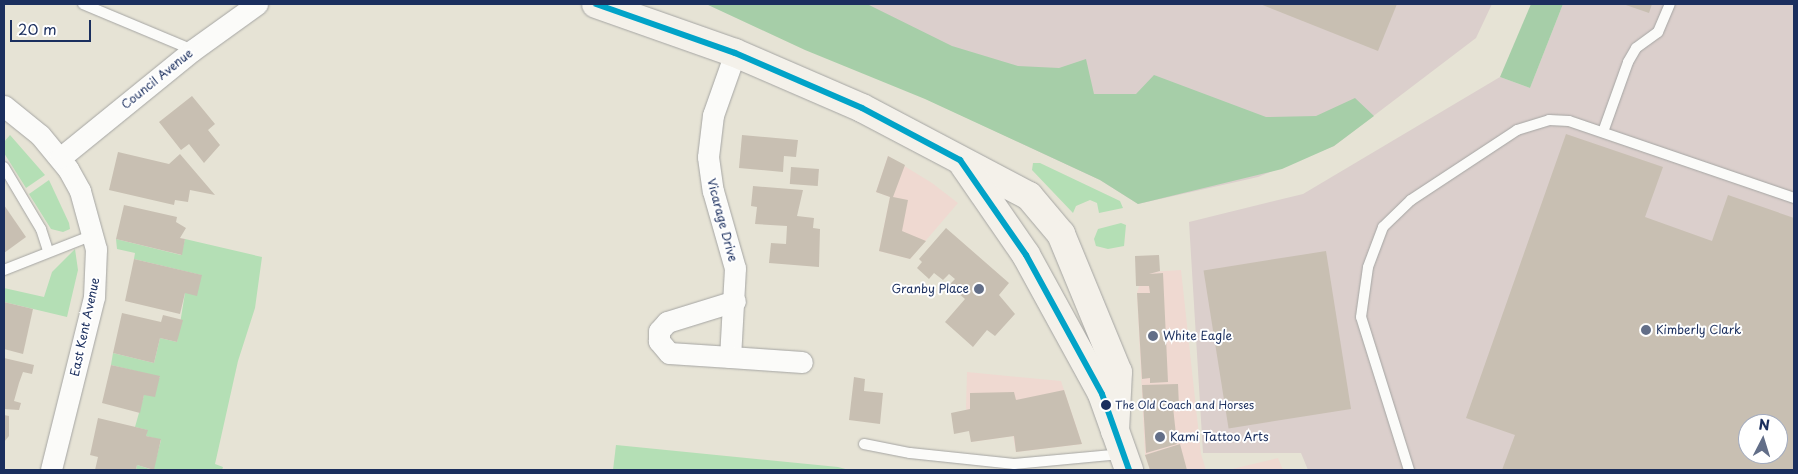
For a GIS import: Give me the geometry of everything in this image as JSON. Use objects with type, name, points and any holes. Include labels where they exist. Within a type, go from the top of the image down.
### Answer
[{"type":"main road","points":[[596,4],[735,53],[862,108],[1029,196],[1061,234],[1118,372],[1122,452]]},
{"type":"main road","points":[[960,160],[1026,256],[1102,394],[1122,452]]},
{"type":"street","name":"Council Avenue","points":[[60,158],[193,50],[257,4]]},
{"type":"street","name":"Vicarage Drive","points":[[730,357],[735,301],[735,268],[713,191],[708,157],[713,115],[735,53]]},
{"type":"street","name":"East Kent Avenue","points":[[6,114],[40,135],[60,158],[80,191],[93,235],[97,258],[96,286],[52,470]]},
{"type":"street","points":[[735,301],[666,322],[659,331],[659,341],[669,353],[802,362]]},
{"type":"lane","points":[[83,4],[193,50]]},
{"type":"lane","points":[[1603,132],[1632,53],[1658,32],[1670,4]]},
{"type":"lane","points":[[1409,470],[1361,317],[1368,267],[1382,227],[1411,200],[1517,130],[1549,120],[1569,121],[1794,198]]},
{"type":"lane","points":[[4,167],[41,228],[48,250]]},
{"type":"lane","points":[[4,270],[48,250],[93,235]]},
{"type":"lane","points":[[864,444],[910,453],[1014,464],[1122,452]]},
{"type":"shaded area","points":[[722,4],[1492,4],[1476,38],[1334,146],[1258,177],[1138,204],[1100,180]]},
{"type":"shaded area","points":[[1563,4],[1794,4],[1794,470],[1308,470],[1301,453],[1203,453],[1189,222],[1303,194],[1500,77],[1530,88]]},
{"type":"shaded area","points":[[888,156],[932,183],[958,203],[910,259],[879,251],[890,197],[876,192]]},
{"type":"shaded area","points":[[1181,270],[1201,454],[1206,470],[1150,470],[1145,455],[1137,293],[1139,286],[1149,286],[1149,272]]},
{"type":"shaded area","points":[[967,372],[1061,381],[1082,444],[1016,452],[1013,436],[971,442],[966,407]]},
{"type":"shaded area","points":[[1278,458],[1283,470],[1228,470]]},
{"type":"green space","points":[[706,4],[867,4],[952,46],[1018,66],[1059,68],[1086,59],[1094,94],[1136,94],[1154,75],[1266,117],[1316,116],[1355,98],[1374,116],[1334,146],[1282,169],[1138,204],[1100,180],[925,99],[805,50]]},
{"type":"green space","points":[[1531,4],[1563,4],[1530,88],[1500,77]]},
{"type":"green space","points":[[10,135],[45,175],[26,188],[4,153],[4,142]]},
{"type":"green space","points":[[1033,163],[1040,163],[1120,201],[1123,208],[1099,213],[1097,203],[1090,200],[1076,206],[1073,213],[1032,170]]},
{"type":"green space","points":[[49,180],[69,223],[70,229],[63,232],[51,229],[29,194]]},
{"type":"green space","points":[[1121,223],[1126,225],[1124,246],[1108,249],[1096,246],[1094,239],[1098,229]]},
{"type":"green space","points":[[116,239],[181,255],[185,239],[262,257],[255,308],[238,361],[215,464],[223,467],[222,470],[153,470],[161,440],[146,436],[147,430],[135,427],[144,395],[160,377],[111,365],[113,353],[154,363],[160,338],[177,342],[185,293],[201,275],[134,259],[135,253],[117,249]]},
{"type":"green space","points":[[75,249],[78,270],[67,317],[4,302],[4,288],[44,297],[52,272]]},
{"type":"green space","points":[[616,445],[838,467],[849,470],[613,470]]},
{"type":"green space","points":[[137,465],[153,470],[136,470]]},
{"type":"building","points":[[1260,4],[1397,4],[1378,51]]},
{"type":"building","points":[[1623,4],[1652,4],[1649,13]]},
{"type":"building","points":[[192,96],[215,124],[208,130],[220,145],[204,163],[189,144],[181,150],[159,122]]},
{"type":"building","name":"Kimberly Clark","points":[[1566,134],[1663,167],[1645,217],[1712,241],[1728,195],[1794,218],[1794,470],[1502,470],[1515,435],[1466,418]]},
{"type":"building","points":[[742,135],[798,140],[796,157],[784,156],[783,172],[739,168]]},
{"type":"building","points":[[118,152],[169,164],[180,154],[215,195],[190,190],[188,202],[175,200],[174,205],[109,190]]},
{"type":"building","points":[[888,156],[905,165],[893,197],[908,200],[902,231],[926,241],[910,259],[879,251],[890,197],[876,192]]},
{"type":"building","points":[[791,167],[819,169],[818,186],[790,184]]},
{"type":"building","points":[[753,186],[803,190],[797,216],[814,218],[813,228],[820,229],[819,267],[769,263],[771,243],[786,244],[787,226],[755,224],[757,207],[751,206]]},
{"type":"building","points":[[4,205],[26,237],[4,253]]},
{"type":"building","points":[[124,205],[177,217],[176,222],[186,228],[180,238],[185,239],[182,255],[116,239]]},
{"type":"building","name":"Granby Place","points":[[946,228],[1009,283],[999,295],[1015,314],[995,336],[987,330],[973,347],[945,322],[965,299],[949,285],[955,279],[949,274],[943,280],[934,273],[929,279],[917,268],[922,262],[919,259]]},
{"type":"building","points":[[1326,251],[1351,409],[1229,428],[1204,270]]},
{"type":"building","name":"White Eagle","points":[[1159,255],[1160,271],[1149,274],[1163,273],[1168,382],[1150,383],[1150,378],[1142,379],[1137,293],[1150,293],[1149,286],[1136,286],[1135,256]]},
{"type":"building","points":[[134,259],[202,275],[197,296],[185,293],[180,314],[125,301]]},
{"type":"building","points":[[4,302],[33,309],[23,354],[4,349]]},
{"type":"building","points":[[122,313],[161,322],[163,315],[183,320],[177,342],[160,338],[154,363],[113,353]]},
{"type":"building","points":[[4,358],[34,365],[32,374],[23,372],[19,383],[14,401],[21,403],[19,410],[4,409]]},
{"type":"building","points":[[111,365],[160,376],[155,397],[144,395],[140,413],[102,403]]},
{"type":"building","points":[[854,377],[865,379],[864,391],[883,393],[880,424],[849,420]]},
{"type":"building","points":[[1178,384],[1179,406],[1173,407],[1177,444],[1146,453],[1142,385]]},
{"type":"building","points":[[1064,390],[1082,444],[1016,452],[1014,436],[971,442],[969,431],[954,434],[951,413],[970,409],[970,393],[1014,392],[1016,400]]},
{"type":"building","points":[[4,415],[9,416],[9,436],[4,442]]},
{"type":"building","points":[[98,418],[148,430],[146,436],[161,439],[154,470],[137,465],[136,470],[95,470],[98,457],[90,455]]},
{"type":"building","points":[[1180,444],[1187,470],[1150,470],[1145,455]]},
{"type":"transit line","points":[[596,4],[735,53],[862,108],[960,160],[1026,255],[1102,394],[1129,470]]},
{"type":"place","name":"Granby Place","points":[[979,289]]},
{"type":"place","name":"Kimberly Clark","points":[[1646,330]]},
{"type":"place","name":"White Eagle","points":[[1153,336]]},
{"type":"place","name":"The Old Coach and Horses","points":[[1106,405]]},
{"type":"place","name":"Kami Tattoo Arts","points":[[1160,437]]}]
